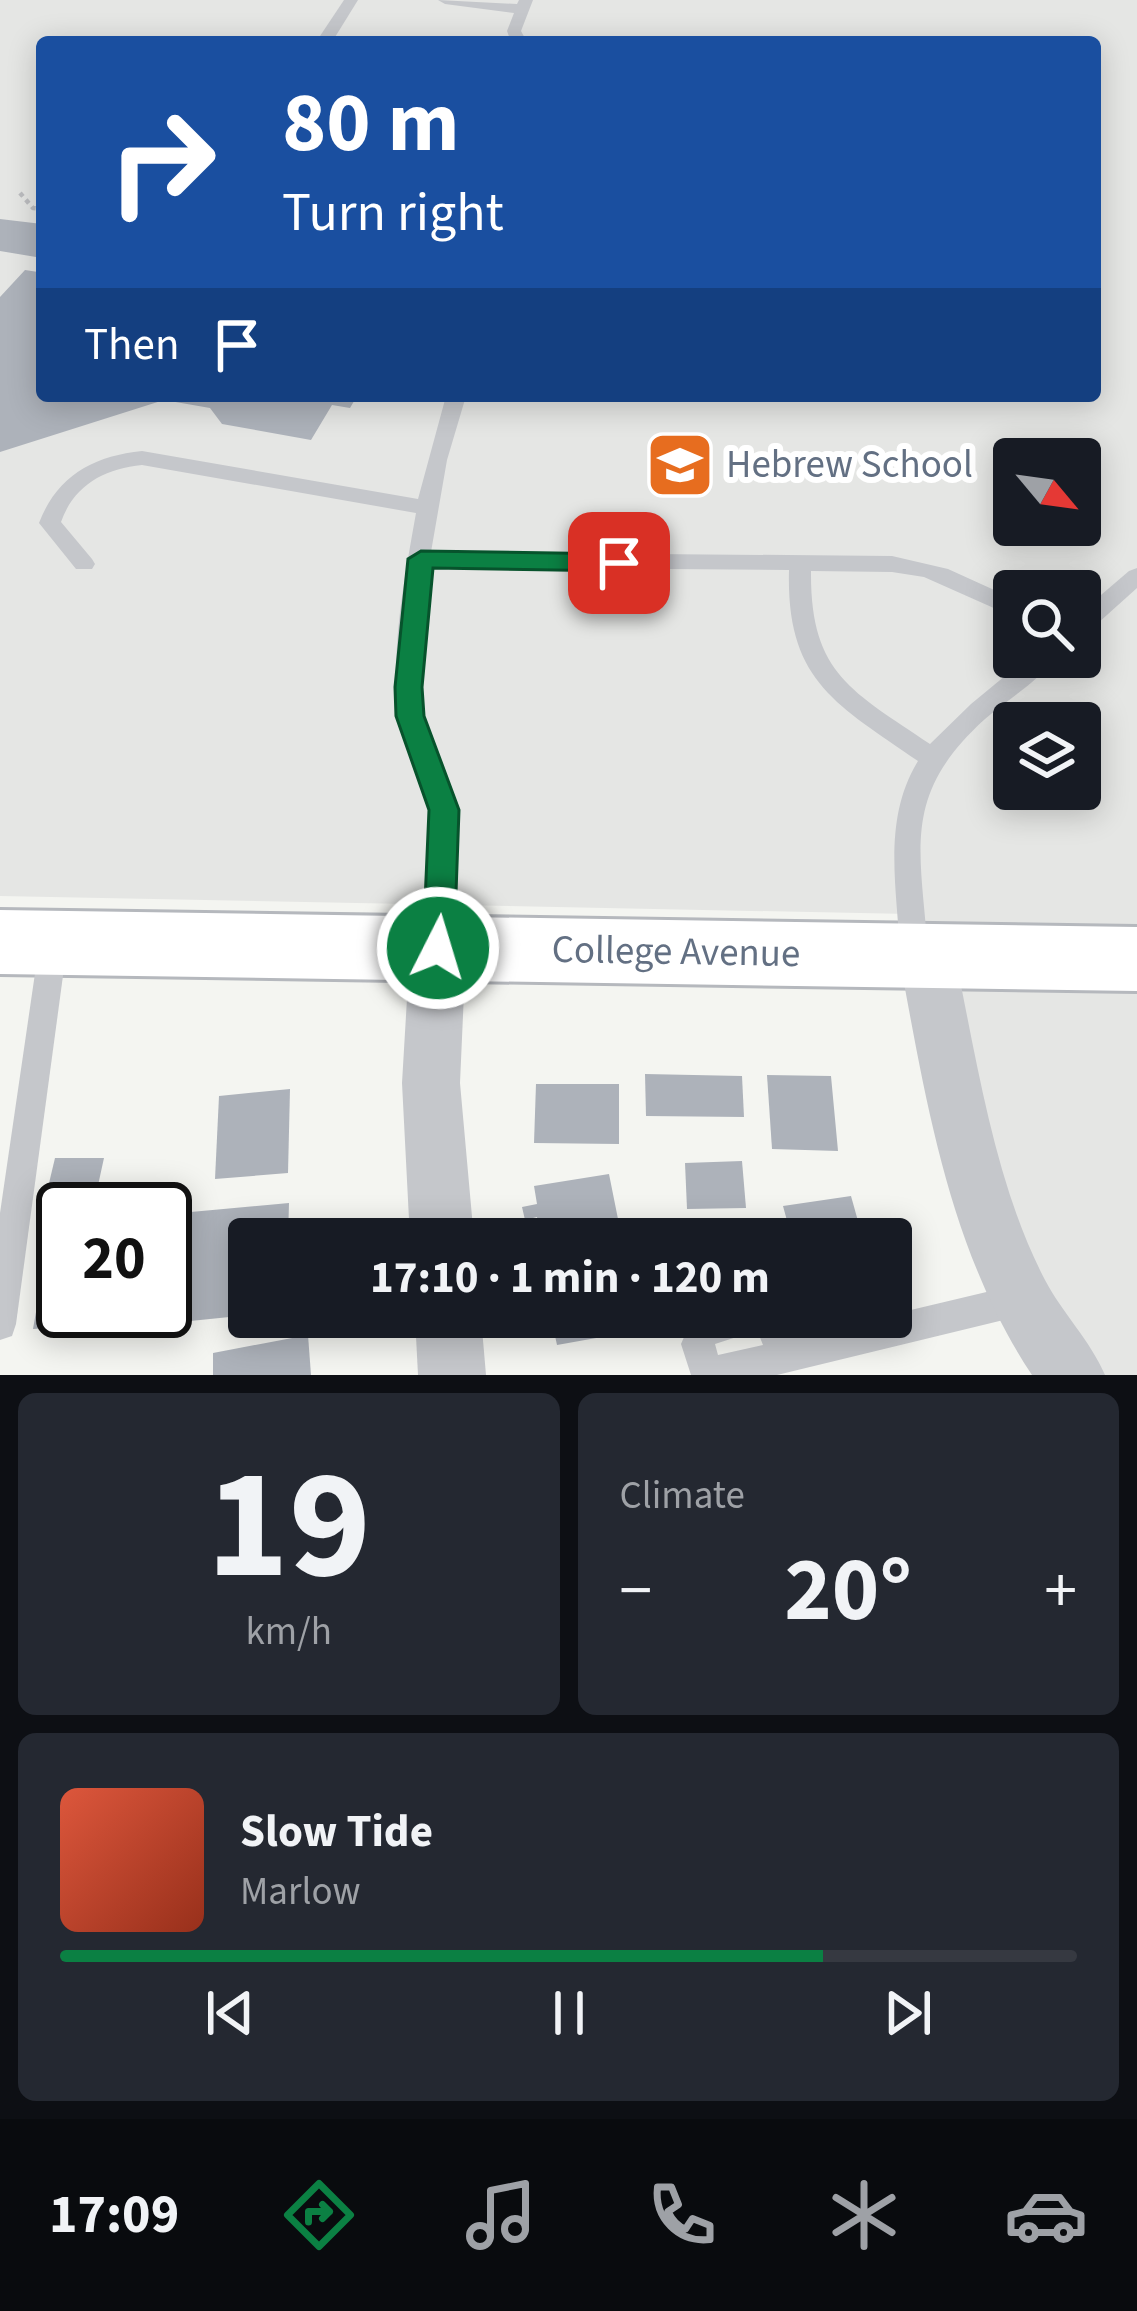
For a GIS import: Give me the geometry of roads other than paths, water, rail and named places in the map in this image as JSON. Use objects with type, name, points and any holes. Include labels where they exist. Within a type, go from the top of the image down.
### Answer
[{"type":"main road","name":"College Avenue","points":[[27,943],[1137,958]]},
{"type":"street","points":[[438,948],[430,1083],[440,1218]]},
{"type":"street","points":[[921,956],[966,1150],[1020,1300],[1071,1375]]},
{"type":"street","points":[[449,1338],[452,1375]]},
{"type":"lane","points":[[328,36],[351,0]]},
{"type":"lane","points":[[445,0],[524,4],[516,36]]},
{"type":"lane","points":[[438,948],[444,810],[410,716],[409,687],[421,559],[444,423],[453,402]]},
{"type":"lane","points":[[85,564],[50,523],[55,503],[87,474],[123,459],[142,458],[429,508]]},
{"type":"lane","points":[[421,559],[925,568],[993,599]]},
{"type":"lane","points":[[800,564],[796,602],[800,632],[821,674],[931,757]]},
{"type":"lane","points":[[1101,608],[1137,576]]},
{"type":"lane","points":[[921,956],[908,823],[917,781],[931,757],[1020,678]]},
{"type":"lane","points":[[0,1324],[27,943]]},
{"type":"lane","points":[[701,1338],[704,1366],[716,1373],[1020,1300]]},
{"type":"lane","points":[[777,1338],[783,1356]]},
{"type":"place","name":"Hebrew School","points":[[680,465]]}]
